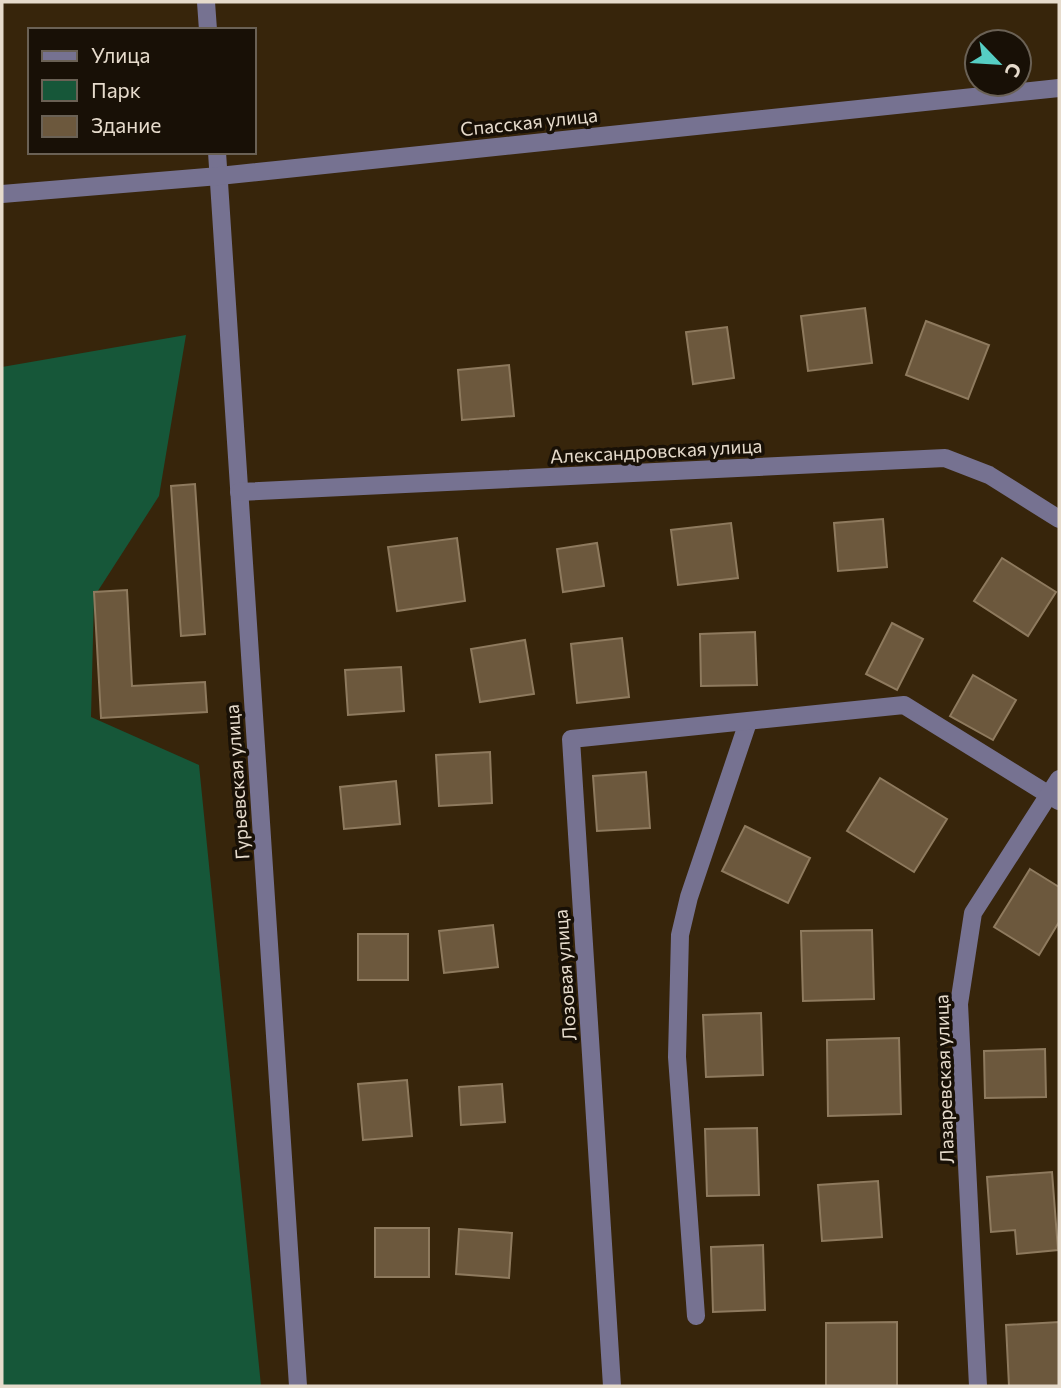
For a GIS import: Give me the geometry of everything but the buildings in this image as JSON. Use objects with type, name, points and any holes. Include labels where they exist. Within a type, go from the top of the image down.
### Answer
[{"type":"street","points":[[206,2],[208,28]]},
{"type":"street","name":"Спасская улица","points":[[2,194],[219,176],[1059,88]]},
{"type":"street","name":"Гурьевская улица","points":[[217,154],[298,1386]]},
{"type":"street","name":"Александровская улица","points":[[239,492],[945,458],[989,475],[1059,519]]},
{"type":"street","name":"Лозовая улица","points":[[612,1386],[571,739],[904,705],[1055,798]]},
{"type":"street","points":[[696,1316],[677,1057],[680,934],[689,897],[748,722]]},
{"type":"street","name":"Лазаревская улица","points":[[978,1386],[959,1004],[973,914],[1055,798],[1059,779]]},
{"type":"green space","points":[[186,335],[159,496],[94,597],[91,717],[199,765],[261,1386],[2,1386],[2,367]]}]
